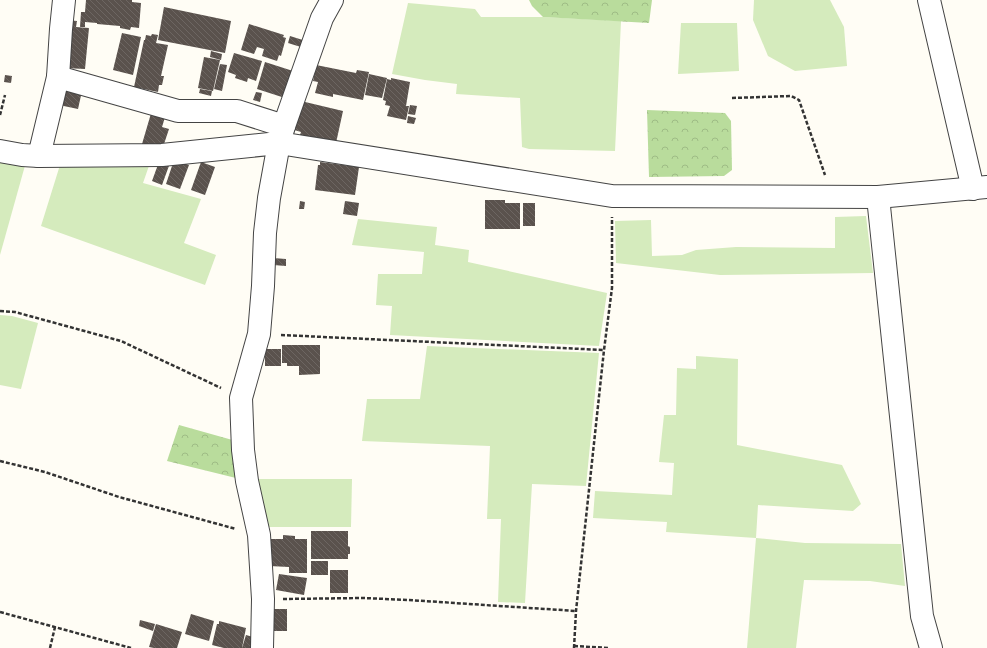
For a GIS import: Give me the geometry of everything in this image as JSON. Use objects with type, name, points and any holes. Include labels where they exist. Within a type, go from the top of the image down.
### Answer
[{"type":"street","points":[[40,156],[58,77],[64,0]]},
{"type":"street","points":[[262,648],[263,599],[259,536],[247,481],[243,450],[241,398],[259,334],[265,233],[269,198],[282,134],[322,18],[332,0]]},
{"type":"street","points":[[58,77],[178,111],[237,111],[282,134],[612,196],[878,197],[980,188],[929,0]]},
{"type":"street","points":[[0,151],[22,155],[40,156],[162,155],[282,134]]},
{"type":"street","points":[[878,197],[922,616],[931,648]]},
{"type":"path","points":[[0,115],[5,94]]},
{"type":"path","points":[[732,98],[791,96],[800,100],[832,196]]},
{"type":"path","points":[[609,648],[574,647],[576,611],[612,288],[612,196]]},
{"type":"path","points":[[0,311],[14,312],[121,340],[241,398]]},
{"type":"path","points":[[259,334],[604,350]]},
{"type":"path","points":[[0,461],[46,472],[120,497],[259,536]]},
{"type":"path","points":[[263,599],[363,598],[576,611]]},
{"type":"path","points":[[0,612],[131,648]]},
{"type":"path","points":[[50,648],[55,627]]},
{"type":"green space","points":[[529,0],[652,0],[649,23],[543,17],[532,6]]},
{"type":"green space","points":[[754,0],[830,0],[844,27],[847,66],[795,71],[768,56],[753,20]]},
{"type":"green space","points":[[408,3],[475,9],[481,17],[543,17],[621,21],[615,151],[529,149],[522,147],[520,98],[456,94],[457,84],[392,74]]},
{"type":"green space","points":[[681,23],[737,23],[739,71],[678,74]]},
{"type":"green space","points":[[647,110],[725,113],[731,121],[732,170],[724,176],[649,177]]},
{"type":"green space","points":[[0,158],[26,162],[0,255]]},
{"type":"green space","points":[[151,160],[143,183],[201,199],[184,243],[216,255],[205,285],[41,226],[60,165]]},
{"type":"green space","points":[[866,216],[873,273],[720,275],[616,263],[615,221],[651,220],[652,256],[682,255],[696,250],[736,247],[835,248],[835,217]]},
{"type":"green space","points":[[358,219],[437,227],[435,245],[469,250],[468,262],[607,293],[599,346],[390,335],[392,306],[376,305],[378,274],[422,274],[424,252],[352,245]]},
{"type":"green space","points":[[0,315],[12,316],[38,323],[21,389],[0,385]]},
{"type":"green space","points":[[427,346],[599,353],[586,486],[532,484],[525,603],[498,602],[501,519],[487,519],[490,446],[362,441],[367,399],[420,399]]},
{"type":"green space","points":[[696,356],[738,359],[737,445],[842,465],[861,504],[853,511],[758,505],[756,538],[666,532],[667,522],[593,518],[595,491],[672,495],[674,463],[659,462],[664,415],[676,415],[677,368],[696,369]]},
{"type":"green space","points":[[179,425],[236,441],[240,479],[167,461]]},
{"type":"green space","points":[[252,479],[352,479],[351,527],[263,527]]},
{"type":"green space","points":[[756,538],[805,543],[901,544],[905,586],[870,581],[804,580],[796,648],[747,648]]},
{"type":"building","points":[[86,0],[132,0],[132,2],[141,3],[139,28],[131,27],[130,30],[120,28],[120,26],[85,22],[85,27],[80,27],[81,12],[85,12]]},
{"type":"building","points":[[164,7],[231,21],[225,53],[158,40]]},
{"type":"building","points":[[68,20],[77,21],[76,27],[89,28],[85,69],[64,68]]},
{"type":"building","points":[[249,24],[284,35],[283,37],[286,38],[281,56],[279,55],[277,61],[262,56],[264,49],[257,47],[254,54],[241,50]]},
{"type":"building","points":[[122,33],[141,37],[133,75],[113,70]]},
{"type":"building","points":[[152,34],[158,35],[156,43],[168,45],[161,76],[164,76],[162,85],[159,85],[158,92],[134,87],[144,40],[146,35],[151,36]]},
{"type":"building","points":[[290,36],[306,41],[304,48],[288,43]]},
{"type":"building","points":[[211,51],[222,54],[221,60],[210,57]]},
{"type":"building","points":[[234,53],[262,61],[256,81],[248,78],[247,82],[235,78],[236,75],[228,72]]},
{"type":"building","points":[[204,57],[220,60],[213,91],[198,88]]},
{"type":"building","points":[[265,62],[293,71],[285,98],[257,89]]},
{"type":"building","points":[[220,64],[227,65],[222,91],[214,89]]},
{"type":"building","points":[[316,65],[356,73],[357,70],[369,72],[363,100],[333,94],[333,97],[315,93],[318,82],[313,81]]},
{"type":"building","points":[[369,74],[387,78],[382,98],[365,95]]},
{"type":"building","points":[[5,75],[12,76],[11,83],[4,82]]},
{"type":"building","points":[[391,78],[410,82],[406,106],[409,106],[406,120],[387,116],[390,106],[385,105],[386,101],[383,100],[387,79],[391,80]]},
{"type":"building","points":[[63,87],[82,91],[78,109],[59,105]]},
{"type":"building","points":[[200,89],[212,91],[211,96],[199,93]]},
{"type":"building","points":[[256,92],[262,93],[260,102],[253,100]]},
{"type":"building","points":[[301,101],[343,111],[336,143],[300,135],[301,132],[291,129]]},
{"type":"building","points":[[410,105],[417,106],[415,115],[408,114]]},
{"type":"building","points":[[152,110],[166,114],[162,127],[169,129],[164,144],[142,144]]},
{"type":"building","points":[[408,116],[416,118],[414,124],[407,123]]},
{"type":"building","points":[[160,159],[170,163],[162,185],[152,181]]},
{"type":"building","points":[[174,160],[189,165],[180,189],[166,184]]},
{"type":"building","points":[[201,162],[215,167],[205,195],[191,190]]},
{"type":"building","points":[[320,162],[359,167],[355,195],[315,190],[318,165],[320,165]]},
{"type":"building","points":[[485,200],[505,200],[505,203],[520,203],[520,229],[485,229]]},
{"type":"building","points":[[300,201],[305,202],[304,209],[299,209]]},
{"type":"building","points":[[345,201],[359,203],[357,216],[343,214]]},
{"type":"building","points":[[523,203],[535,203],[535,226],[523,226]]},
{"type":"building","points":[[273,258],[286,259],[286,266],[273,265]]},
{"type":"building","points":[[282,345],[320,345],[320,374],[299,375],[299,366],[287,366],[287,363],[282,363]]},
{"type":"building","points":[[265,349],[281,349],[281,366],[265,366]]},
{"type":"building","points":[[311,531],[348,531],[348,546],[350,547],[350,554],[348,554],[348,559],[311,559]]},
{"type":"building","points":[[283,535],[295,536],[295,539],[307,539],[307,573],[289,573],[289,567],[269,566],[269,539],[283,539]]},
{"type":"building","points":[[311,561],[328,561],[328,575],[311,575]]},
{"type":"building","points":[[330,570],[348,570],[348,593],[330,593]]},
{"type":"building","points":[[279,574],[307,578],[304,595],[276,590]]},
{"type":"building","points":[[269,609],[287,609],[287,631],[269,631]]},
{"type":"building","points":[[191,614],[214,621],[209,641],[185,634]]},
{"type":"building","points":[[140,620],[155,624],[153,631],[139,626]]},
{"type":"building","points":[[219,621],[246,628],[242,648],[224,648],[212,645]]},
{"type":"building","points":[[156,624],[182,632],[177,648],[149,647]]},
{"type":"building","points":[[246,635],[253,637],[250,648],[242,648]]}]
